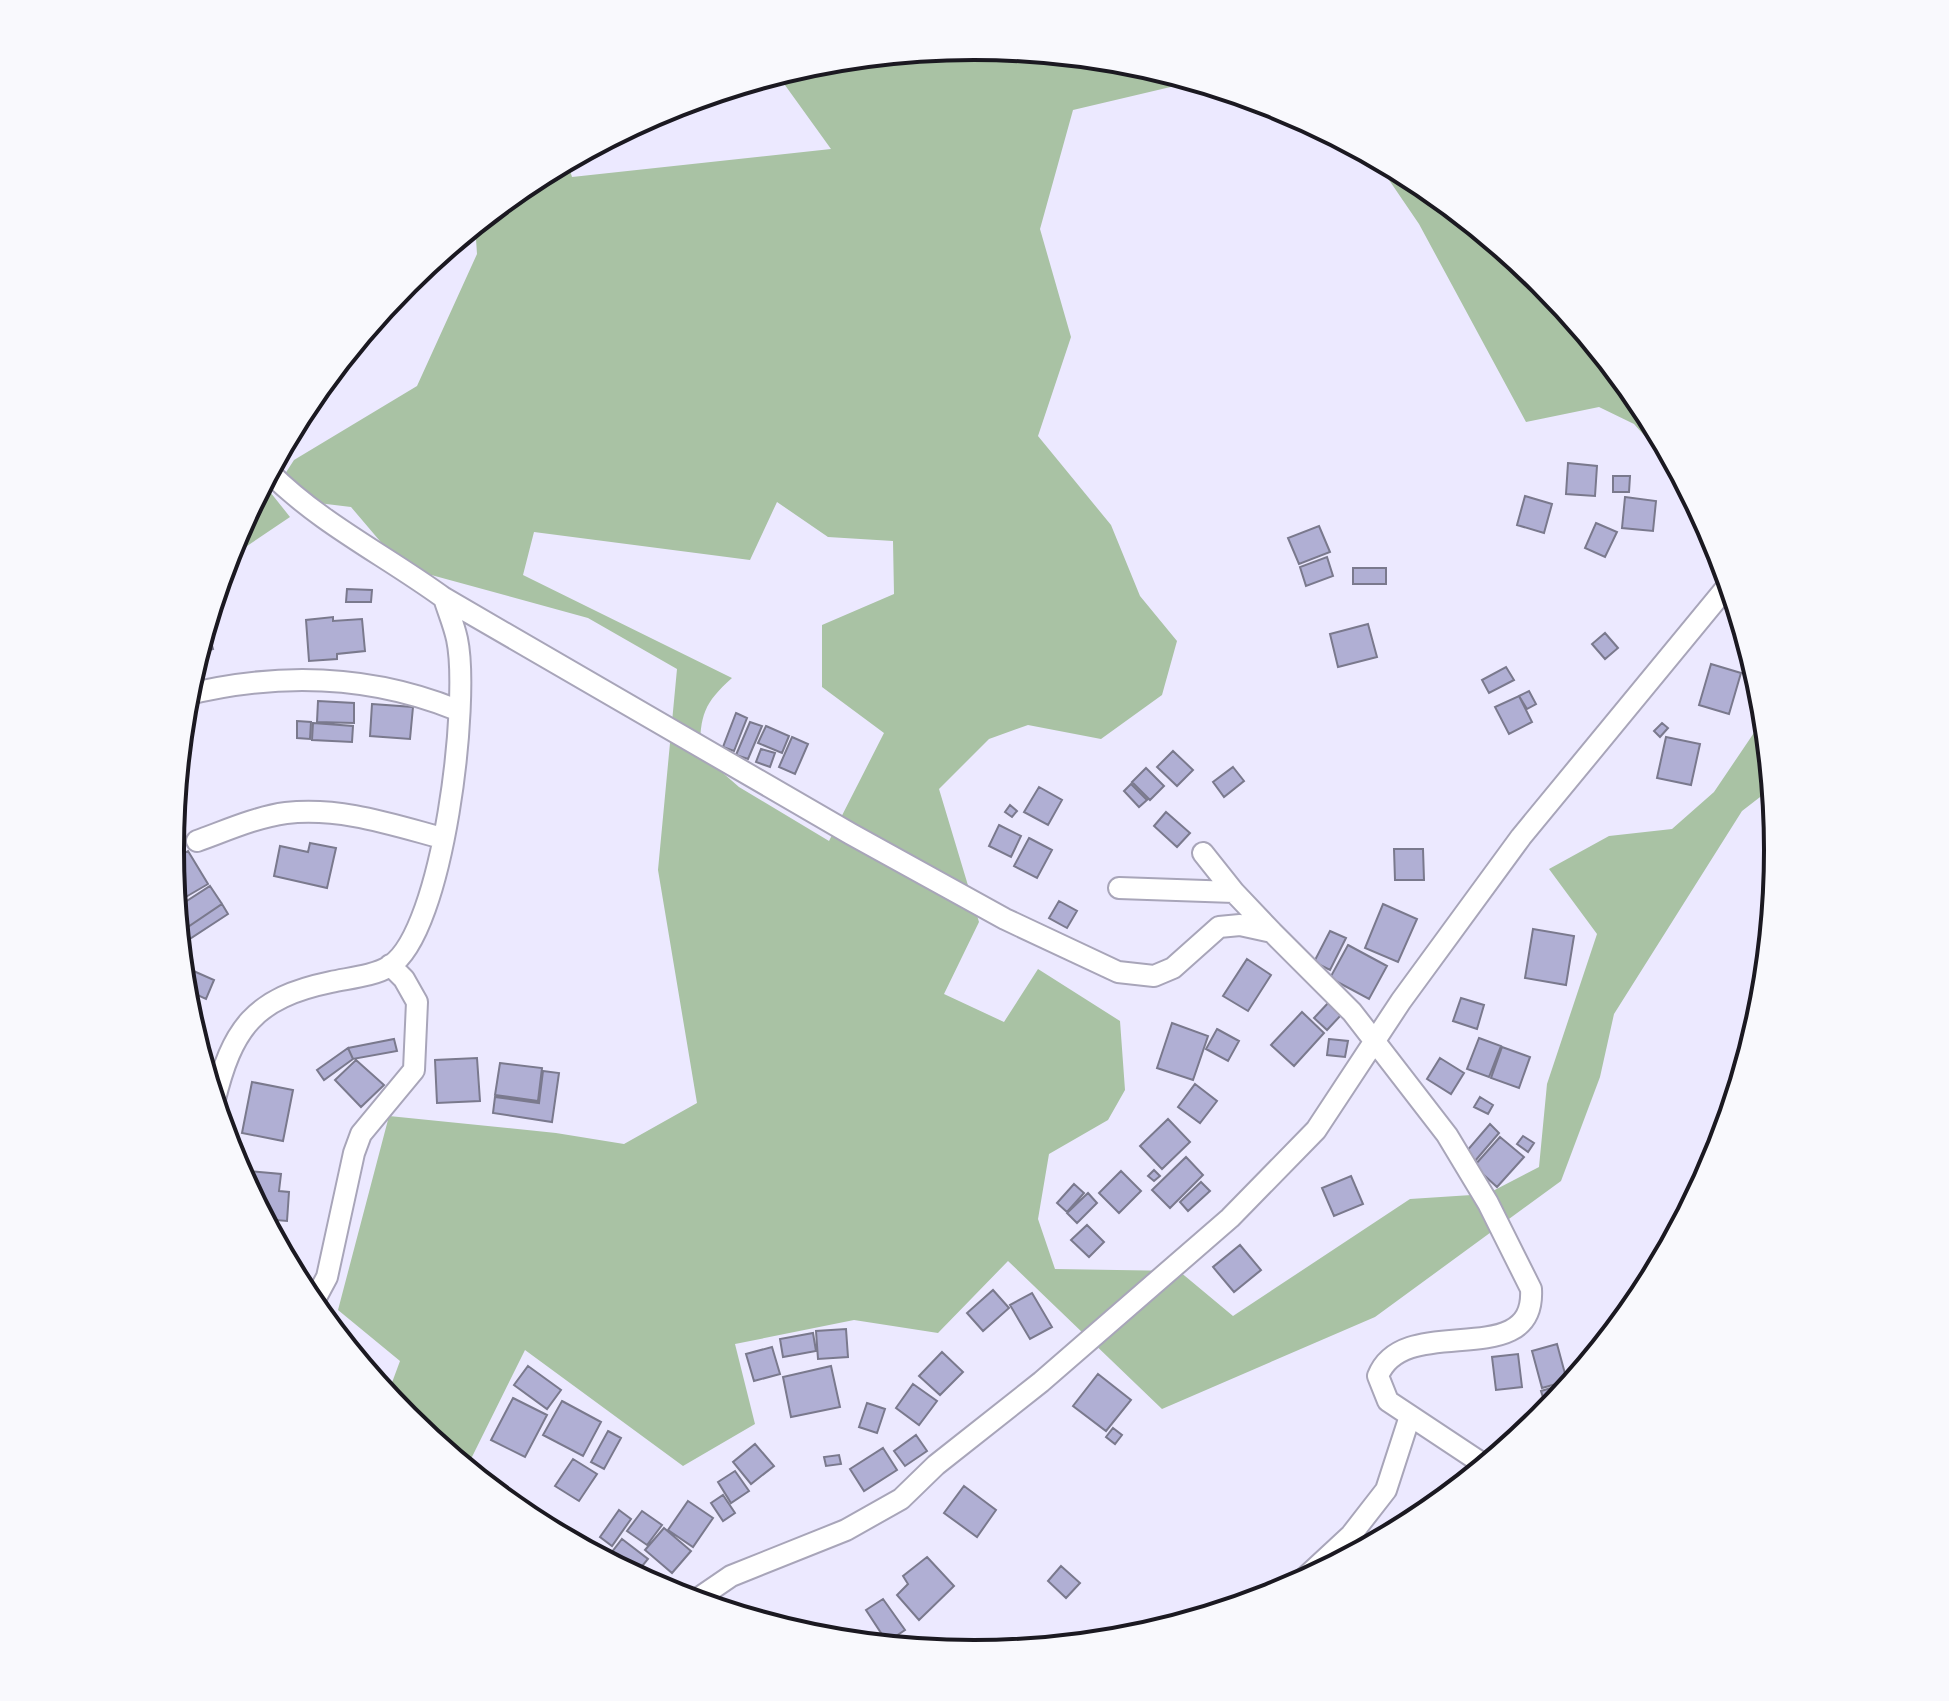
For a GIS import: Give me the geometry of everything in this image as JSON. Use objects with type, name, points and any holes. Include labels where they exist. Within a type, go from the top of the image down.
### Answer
[{"type":"street","points":[[277,479],[326,523],[402,567],[444,598],[851,834],[1005,919],[1118,972],[1154,976],[1173,968],[1219,927],[1240,925],[1272,932]]},
{"type":"street","points":[[705,1594],[731,1576],[846,1530],[901,1499],[936,1465],[1041,1382],[1230,1218],[1316,1130],[1373,1043],[1521,837],[1722,593]]},
{"type":"street","points":[[220,1084],[227,1058],[241,1030],[263,1008],[290,991],[390,965],[414,937],[427,910],[452,791],[457,710],[457,639],[444,598]]},
{"type":"street","points":[[200,691],[232,683],[337,681],[392,687],[457,710]]},
{"type":"street","points":[[197,841],[283,813],[327,811],[357,815],[442,838]]},
{"type":"street","points":[[1203,853],[1234,892],[1352,1012],[1463,1157],[1531,1289],[1532,1304],[1521,1322],[1499,1336],[1471,1342],[1434,1340],[1405,1347],[1384,1361],[1378,1376],[1388,1401],[1477,1460]]},
{"type":"street","points":[[1119,888],[1234,892]]},
{"type":"street","points":[[319,1292],[327,1277],[354,1153],[361,1134],[414,1070],[417,1002],[404,979],[390,965]]},
{"type":"street","points":[[1327,1558],[1351,1535],[1386,1490],[1410,1416]]},
{"type":"green space","points":[[974,60],[1078,67],[1175,86],[1073,110],[1040,229],[1071,337],[1038,436],[1111,525],[1140,596],[1177,641],[1162,695],[1101,739],[1028,725],[989,739],[939,789],[979,922],[944,994],[1004,1022],[1038,969],[1120,1021],[1125,1090],[1108,1120],[1049,1154],[1038,1219],[1055,1269],[1179,1271],[1233,1316],[1410,1199],[1487,1194],[1539,1167],[1547,1084],[1597,934],[1549,869],[1609,836],[1672,829],[1714,792],[1755,731],[1763,795],[1742,811],[1614,1014],[1600,1077],[1561,1181],[1375,1317],[1162,1409],[1008,1261],[938,1333],[854,1320],[735,1344],[755,1424],[683,1466],[525,1350],[471,1460],[392,1384],[400,1361],[338,1310],[389,1116],[556,1133],[624,1144],[697,1103],[658,870],[677,669],[588,618],[402,567],[351,507],[318,503],[283,477],[294,460],[417,386],[477,254],[476,237],[535,193],[570,171],[572,177],[831,149],[784,84],[871,67]],"holes":[[[777,502],[828,537],[893,541],[894,594],[822,625],[822,687],[884,733],[829,841],[739,787],[700,753],[701,729],[706,711],[715,695],[732,678],[523,575],[534,532],[750,560]]]},
{"type":"green space","points":[[1386,176],[1456,223],[1533,292],[1602,369],[1653,445],[1634,424],[1599,407],[1526,422],[1419,224]]},
{"type":"green space","points":[[270,492],[290,517],[244,548]]},
{"type":"building","points":[[1568,463],[1597,466],[1595,496],[1566,494]]},
{"type":"building","points":[[1613,476],[1630,476],[1629,492],[1613,492]]},
{"type":"building","points":[[1525,496],[1552,504],[1544,533],[1517,525]]},
{"type":"building","points":[[1625,497],[1656,501],[1653,531],[1622,528]]},
{"type":"building","points":[[1596,523],[1617,532],[1605,557],[1585,548]]},
{"type":"building","points":[[1319,526],[1330,552],[1299,564],[1288,538]]},
{"type":"building","points":[[1327,557],[1333,576],[1306,586],[1300,567]]},
{"type":"building","points":[[1353,568],[1386,568],[1386,584],[1353,584]]},
{"type":"building","points":[[347,589],[372,590],[371,602],[346,602]]},
{"type":"building","points":[[333,617],[333,621],[362,619],[365,651],[337,654],[337,659],[309,661],[306,620]]},
{"type":"building","points":[[1368,624],[1377,657],[1338,667],[1330,634]]},
{"type":"building","points":[[1605,633],[1618,648],[1605,659],[1592,644]]},
{"type":"building","points":[[1711,664],[1741,673],[1729,714],[1699,705]]},
{"type":"building","points":[[1506,667],[1514,680],[1489,693],[1482,680]]},
{"type":"building","points":[[1529,691],[1536,704],[1527,709],[1519,696]]},
{"type":"building","points":[[1519,696],[1532,722],[1509,734],[1495,707]]},
{"type":"building","points":[[318,701],[354,703],[354,723],[317,722]]},
{"type":"building","points":[[372,704],[413,707],[410,739],[370,736]]},
{"type":"building","points":[[736,713],[747,718],[734,751],[723,747]]},
{"type":"building","points":[[297,721],[311,722],[310,739],[297,738]]},
{"type":"building","points":[[750,722],[762,726],[748,759],[736,755]]},
{"type":"building","points":[[313,723],[353,726],[352,742],[312,740]]},
{"type":"building","points":[[1662,723],[1668,728],[1660,737],[1654,731]]},
{"type":"building","points":[[766,726],[789,736],[782,753],[758,743]]},
{"type":"building","points":[[792,737],[808,744],[795,774],[779,767]]},
{"type":"building","points":[[1666,737],[1700,744],[1691,785],[1657,778]]},
{"type":"building","points":[[761,749],[775,753],[770,767],[756,762]]},
{"type":"building","points":[[1173,751],[1193,770],[1177,786],[1157,767]]},
{"type":"building","points":[[1233,767],[1244,781],[1224,797],[1213,782]]},
{"type":"building","points":[[1146,768],[1164,786],[1150,800],[1132,782]]},
{"type":"building","points":[[1131,784],[1147,800],[1139,807],[1124,791]]},
{"type":"building","points":[[1039,787],[1062,800],[1048,825],[1024,812]]},
{"type":"building","points":[[1010,805],[1017,811],[1012,817],[1005,812]]},
{"type":"building","points":[[1166,812],[1190,833],[1177,847],[1154,826]]},
{"type":"building","points":[[999,825],[1021,836],[1011,857],[989,846]]},
{"type":"building","points":[[1029,838],[1052,850],[1037,878],[1014,866]]},
{"type":"building","points":[[310,843],[336,848],[327,888],[274,876],[280,846],[308,852]]},
{"type":"building","points":[[1394,849],[1423,849],[1424,880],[1395,880]]},
{"type":"building","points":[[188,851],[208,884],[186,897],[184,853]]},
{"type":"building","points":[[210,886],[222,904],[188,927],[186,902]]},
{"type":"building","points":[[1059,901],[1077,911],[1067,928],[1049,918]]},
{"type":"building","points":[[222,904],[228,914],[190,939],[188,927]]},
{"type":"building","points":[[1383,904],[1417,919],[1398,962],[1365,948]]},
{"type":"building","points":[[1533,929],[1574,936],[1566,985],[1525,978]]},
{"type":"building","points":[[1330,931],[1346,938],[1330,970],[1314,962]]},
{"type":"building","points":[[1348,945],[1387,966],[1369,999],[1330,978]]},
{"type":"building","points":[[1247,959],[1271,975],[1248,1011],[1223,996]]},
{"type":"building","points":[[194,971],[214,980],[206,999],[197,995]]},
{"type":"building","points":[[1461,998],[1484,1005],[1477,1029],[1453,1021]]},
{"type":"building","points":[[1329,1002],[1342,1014],[1327,1030],[1314,1018]]},
{"type":"building","points":[[1302,1012],[1324,1033],[1294,1066],[1271,1045]]},
{"type":"building","points":[[1172,1023],[1208,1036],[1193,1080],[1157,1068]]},
{"type":"building","points":[[1217,1029],[1239,1041],[1228,1061],[1206,1049]]},
{"type":"building","points":[[1479,1038],[1501,1046],[1489,1077],[1467,1069]]},
{"type":"building","points":[[394,1039],[397,1051],[353,1059],[348,1048]]},
{"type":"building","points":[[1329,1039],[1348,1041],[1345,1057],[1327,1055]]},
{"type":"building","points":[[1502,1047],[1530,1057],[1519,1088],[1491,1078]]},
{"type":"building","points":[[348,1048],[353,1059],[324,1080],[317,1070]]},
{"type":"building","points":[[477,1058],[480,1101],[437,1103],[435,1060]]},
{"type":"building","points":[[1440,1058],[1464,1073],[1451,1094],[1427,1079]]},
{"type":"building","points":[[356,1060],[384,1085],[361,1107],[335,1080]]},
{"type":"building","points":[[500,1063],[542,1068],[538,1101],[495,1095]]},
{"type":"building","points":[[543,1071],[559,1073],[552,1122],[493,1113],[495,1097],[539,1103]]},
{"type":"building","points":[[252,1082],[293,1090],[283,1141],[242,1133]]},
{"type":"building","points":[[1195,1084],[1217,1101],[1200,1123],[1178,1107]]},
{"type":"building","points":[[1480,1097],[1493,1105],[1488,1114],[1474,1107]]},
{"type":"building","points":[[1168,1119],[1190,1142],[1162,1169],[1140,1146]]},
{"type":"building","points":[[1490,1124],[1499,1133],[1475,1161],[1465,1153]]},
{"type":"building","points":[[1523,1136],[1534,1143],[1528,1152],[1517,1144]]},
{"type":"building","points":[[1500,1137],[1524,1157],[1497,1187],[1474,1166]]},
{"type":"building","points":[[1186,1157],[1203,1175],[1170,1208],[1152,1190]]},
{"type":"building","points":[[1154,1170],[1160,1176],[1154,1181],[1148,1176]]},
{"type":"building","points":[[253,1171],[281,1174],[279,1191],[289,1192],[287,1221],[276,1220]]},
{"type":"building","points":[[1121,1171],[1141,1191],[1119,1213],[1099,1193]]},
{"type":"building","points":[[1351,1176],[1363,1204],[1334,1216],[1322,1188]]},
{"type":"building","points":[[1201,1182],[1210,1191],[1188,1211],[1180,1202]]},
{"type":"building","points":[[1074,1184],[1084,1193],[1067,1212],[1057,1203]]},
{"type":"building","points":[[1088,1193],[1097,1203],[1077,1223],[1067,1213]]},
{"type":"building","points":[[1087,1225],[1104,1242],[1089,1257],[1071,1240]]},
{"type":"building","points":[[1240,1245],[1261,1270],[1234,1292],[1213,1267]]},
{"type":"building","points":[[993,1290],[1009,1308],[983,1331],[967,1313]]},
{"type":"building","points":[[1032,1293],[1052,1327],[1030,1339],[1010,1305]]},
{"type":"building","points":[[846,1329],[848,1357],[818,1359],[816,1331]]},
{"type":"building","points":[[813,1333],[816,1351],[783,1357],[780,1339]]},
{"type":"building","points":[[1557,1344],[1566,1376],[1558,1384],[1542,1388],[1532,1351]]},
{"type":"building","points":[[772,1347],[780,1374],[754,1381],[746,1354]]},
{"type":"building","points":[[942,1352],[963,1372],[940,1395],[919,1376]]},
{"type":"building","points":[[1518,1354],[1522,1387],[1496,1390],[1492,1357]]},
{"type":"building","points":[[528,1366],[561,1390],[547,1409],[514,1385]]},
{"type":"building","points":[[831,1366],[840,1407],[791,1417],[783,1377]]},
{"type":"building","points":[[1098,1374],[1131,1400],[1106,1431],[1073,1406]]},
{"type":"building","points":[[913,1384],[937,1401],[919,1425],[896,1408]]},
{"type":"building","points":[[1554,1387],[1543,1398],[1541,1391]]},
{"type":"building","points":[[513,1398],[547,1415],[525,1457],[491,1440]]},
{"type":"building","points":[[562,1401],[601,1422],[583,1456],[543,1435]]},
{"type":"building","points":[[867,1403],[885,1409],[877,1433],[859,1427]]},
{"type":"building","points":[[1113,1428],[1122,1435],[1115,1444],[1106,1437]]},
{"type":"building","points":[[608,1431],[621,1438],[604,1469],[591,1462]]},
{"type":"building","points":[[916,1435],[927,1451],[905,1466],[894,1451]]},
{"type":"building","points":[[755,1444],[774,1466],[751,1484],[733,1462]]},
{"type":"building","points":[[883,1448],[897,1470],[864,1491],[850,1469]]},
{"type":"building","points":[[839,1455],[841,1464],[826,1466],[824,1457]]},
{"type":"building","points":[[573,1459],[597,1474],[579,1501],[555,1486]]},
{"type":"building","points":[[735,1471],[749,1491],[731,1503],[718,1482]]},
{"type":"building","points":[[964,1486],[996,1510],[977,1537],[944,1513]]},
{"type":"building","points":[[723,1495],[735,1513],[723,1521],[711,1503]]},
{"type":"building","points":[[688,1501],[713,1518],[693,1547],[668,1530]]},
{"type":"building","points":[[619,1510],[631,1519],[612,1546],[600,1537]]},
{"type":"building","points":[[642,1511],[662,1525],[647,1545],[627,1531]]},
{"type":"building","points":[[664,1528],[691,1551],[672,1573],[645,1550]]},
{"type":"building","points":[[622,1539],[648,1559],[642,1567],[612,1552]]},
{"type":"building","points":[[927,1557],[954,1586],[919,1620],[897,1595],[908,1584],[903,1576]]},
{"type":"building","points":[[1061,1566],[1080,1583],[1066,1598],[1048,1581]]},
{"type":"building","points":[[883,1599],[905,1630],[895,1636],[882,1635],[866,1610]]}]
